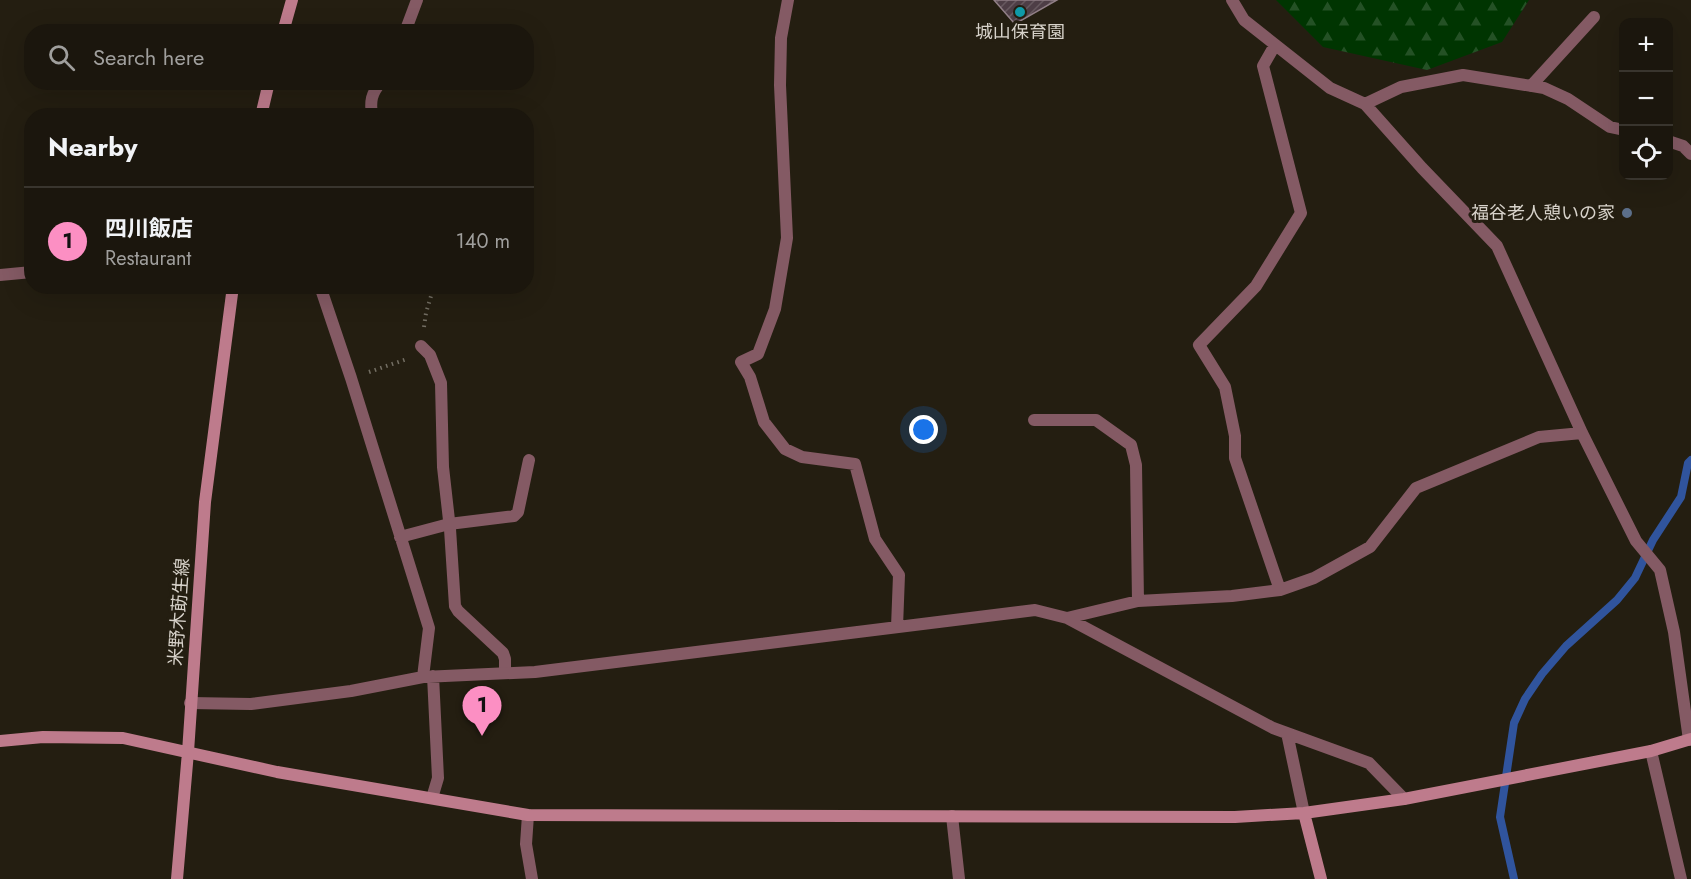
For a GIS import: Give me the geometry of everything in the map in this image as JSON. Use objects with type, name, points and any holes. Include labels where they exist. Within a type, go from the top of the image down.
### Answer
[{"type":"street","points":[[285,24],[292,0]]},
{"type":"street","points":[[408,24],[417,0]]},
{"type":"street","points":[[788,0],[781,38],[780,85],[787,238],[774,309],[758,354],[741,362],[750,377],[764,422],[785,449],[802,457],[855,464],[875,539],[899,575],[897,627]]},
{"type":"street","points":[[0,741],[43,737],[123,738],[277,772],[528,815],[1235,817],[1304,813],[1404,799],[1651,751],[1690,739],[1674,632],[1660,570],[1636,541],[1582,433],[1497,246],[1422,168],[1365,104],[1330,88],[1275,45],[1244,20],[1232,0]]},
{"type":"street","points":[[1531,86],[1594,17]]},
{"type":"street","points":[[1275,45],[1263,66],[1301,213],[1256,286],[1198,345],[1225,387],[1235,436],[1235,458],[1280,590]]},
{"type":"street","points":[[1365,104],[1401,87],[1463,75],[1544,88],[1568,99],[1610,127],[1619,129]]},
{"type":"street","points":[[263,108],[267,90]]},
{"type":"street","points":[[371,108],[372,93],[374,90]]},
{"type":"street","points":[[1673,143],[1683,146],[1691,153]]},
{"type":"street","points":[[0,275],[24,273]]},
{"type":"street","name":"米野木莇生線","points":[[177,879],[205,502],[232,294]]},
{"type":"street","points":[[323,294],[429,628],[428,676],[438,778],[432,798]]},
{"type":"street","points":[[421,346],[430,355],[441,383],[443,467],[455,606],[503,653],[505,673]]},
{"type":"street","points":[[1034,420],[1096,420],[1131,445],[1136,465],[1138,601]]},
{"type":"street","points":[[1067,618],[1138,601],[1232,596],[1280,590],[1314,578],[1370,547],[1416,488],[1539,437],[1582,433]]},
{"type":"street","points":[[400,537],[449,524],[514,516],[518,512],[529,460]]},
{"type":"street","points":[[190,703],[251,704],[351,691],[428,676],[535,672],[1035,610],[1067,618],[1273,728],[1370,764],[1404,799]]},
{"type":"street","points":[[1287,733],[1321,879]]},
{"type":"street","points":[[1651,751],[1681,879]]},
{"type":"street","points":[[528,815],[526,844],[532,879]]},
{"type":"street","points":[[952,816],[959,879]]},
{"type":"green space","points":[[1276,0],[1529,0],[1502,42],[1427,70],[1323,47]]},
{"type":"building","name":"城山保育園","points":[[994,0],[1057,0],[1015,24]]},
{"type":"waterway","points":[[1514,879],[1500,817],[1514,723],[1525,699],[1542,674],[1566,646],[1617,600],[1635,578],[1653,540],[1681,497],[1688,463],[1691,460]]},
{"type":"place","name":"城山保育園","points":[[1020,12]]},
{"type":"place","name":"福谷老人憩いの家","points":[[1627,213]]},
{"type":"place","name":"四川飯店","points":[[482,736]]}]
